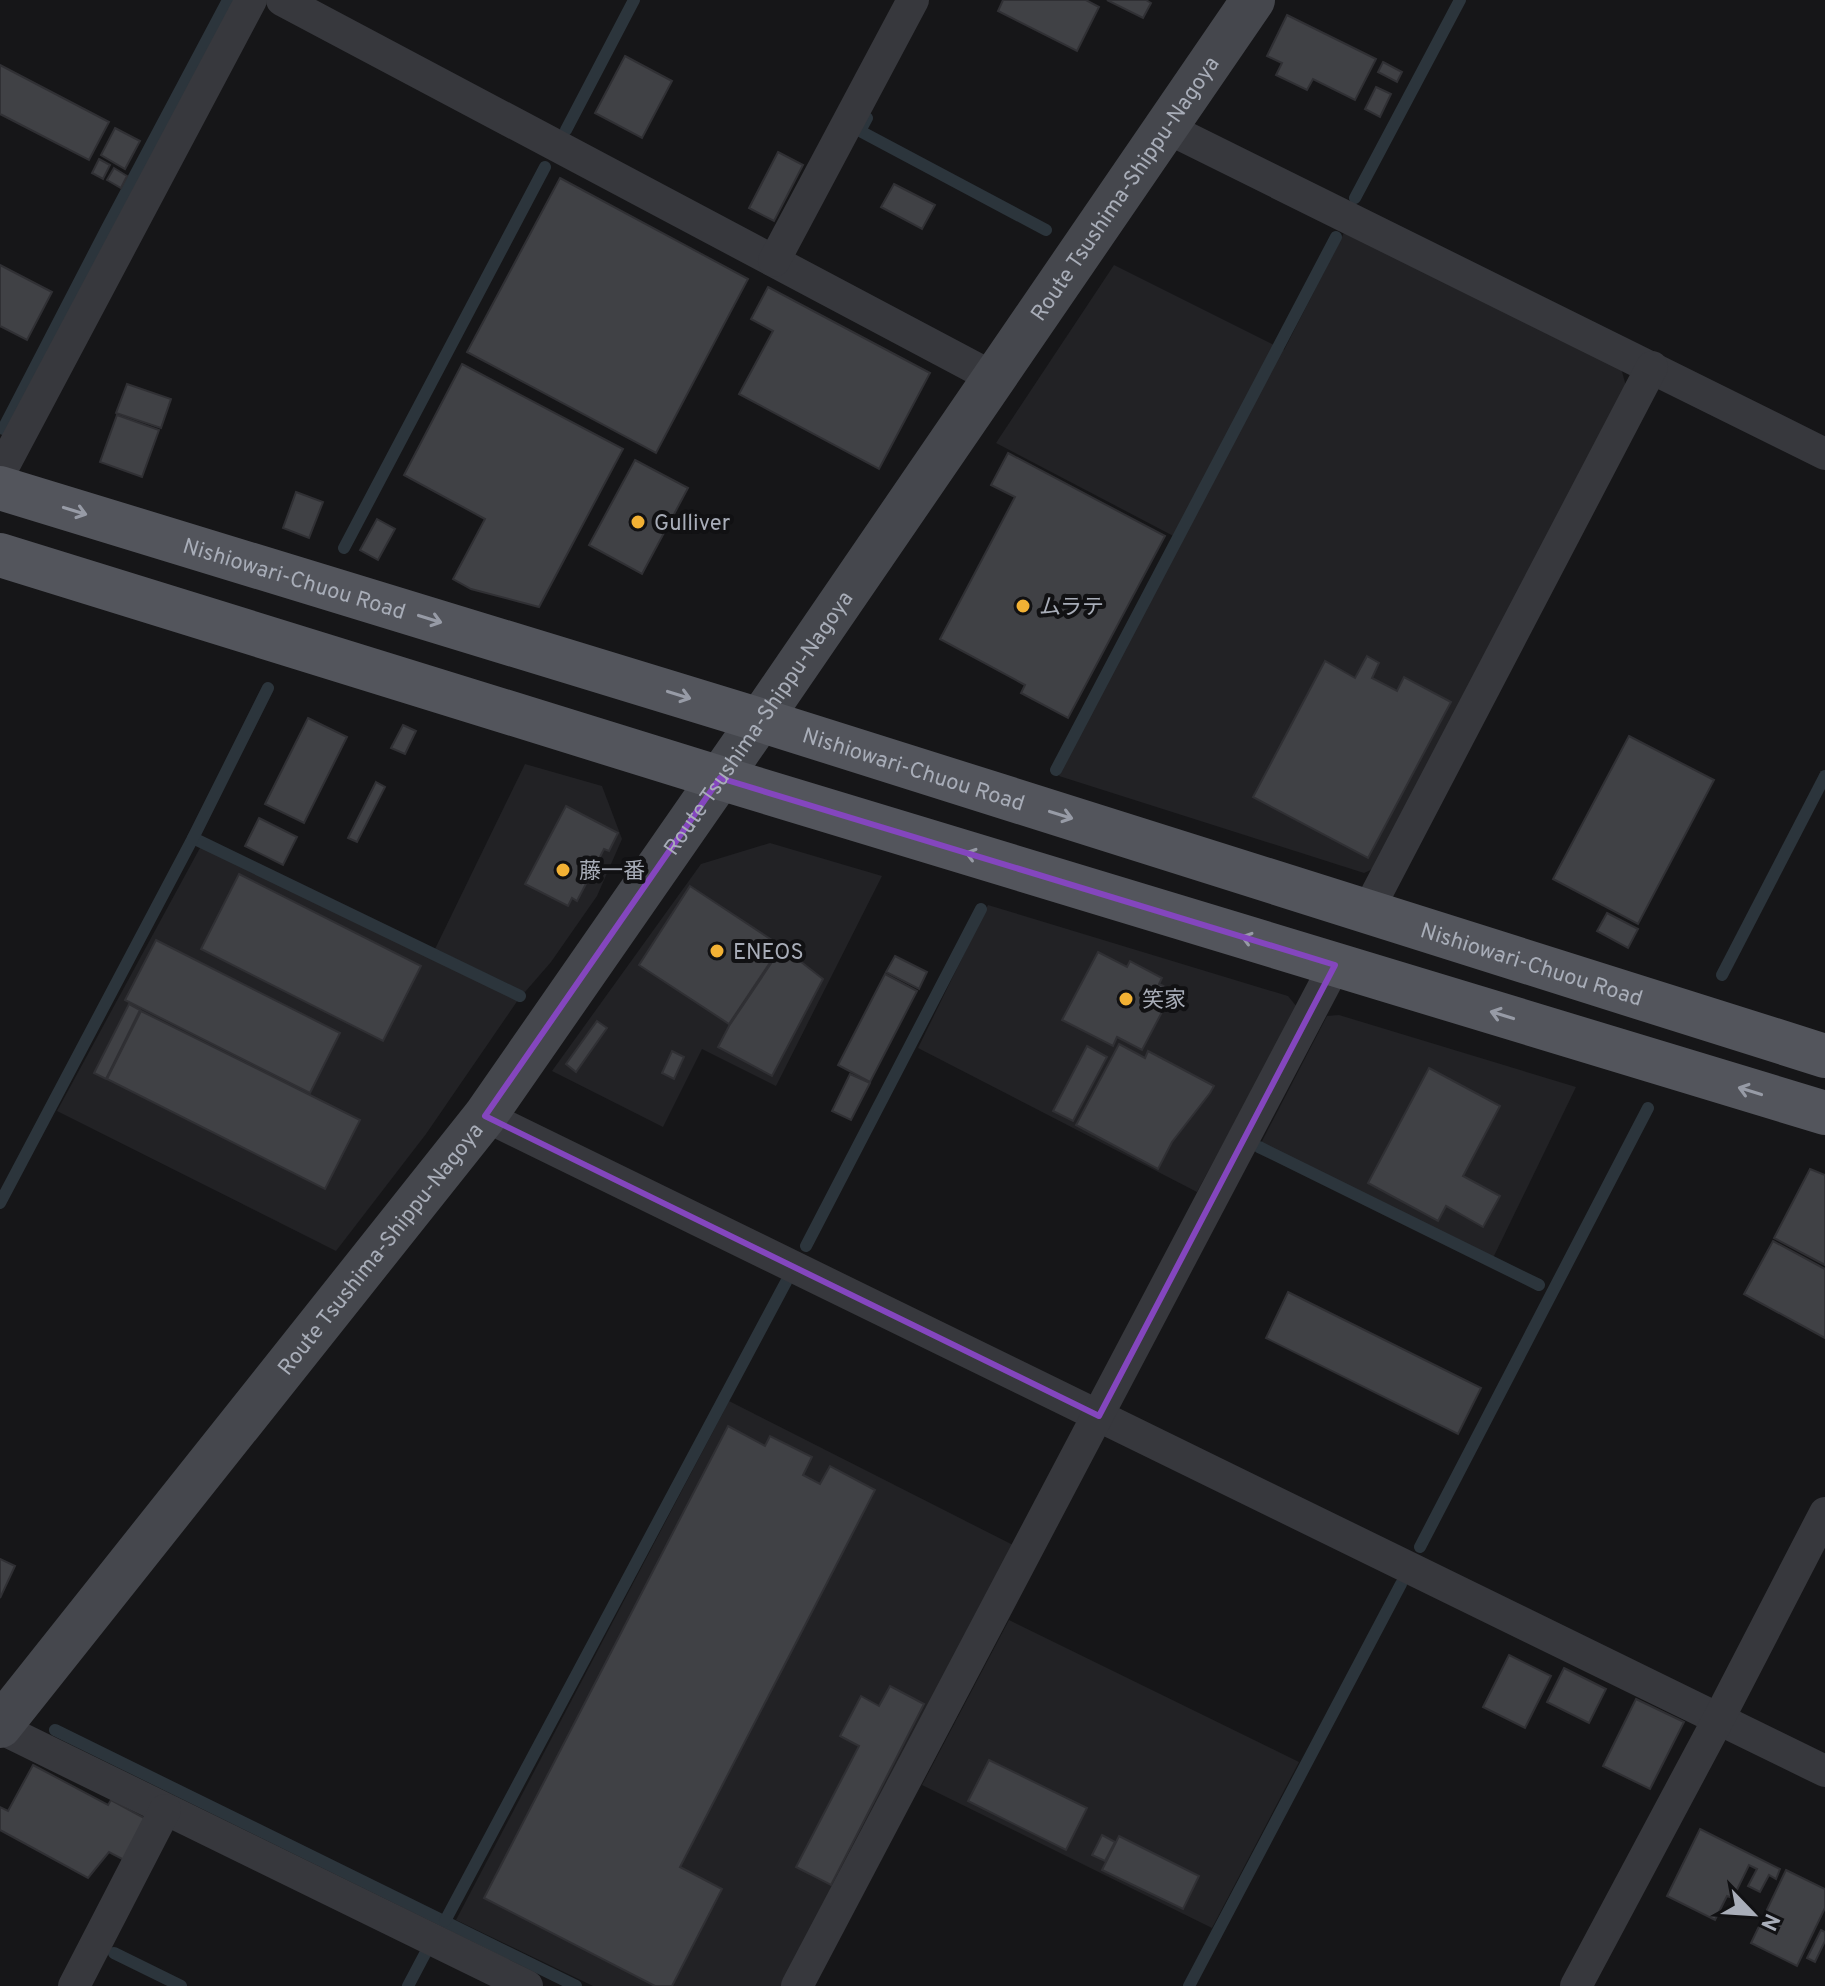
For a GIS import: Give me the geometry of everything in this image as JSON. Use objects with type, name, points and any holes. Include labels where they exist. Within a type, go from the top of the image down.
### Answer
[{"type":"main road","name":"Route Tsushima-Shippu-Nagoya","points":[[0,1727],[485,1116],[1253,0]]},
{"type":"main road","name":"Nishiowari-Chuou Road","points":[[0,488],[760,720],[1825,1056]]},
{"type":"main road","points":[[0,555],[720,778],[1825,1113]]},
{"type":"street","points":[[0,473],[251,0]]},
{"type":"street","points":[[282,0],[994,378]]},
{"type":"street","points":[[774,261],[913,0]]},
{"type":"street","points":[[1165,127],[1825,454]]},
{"type":"street","points":[[1367,912],[1652,367]]},
{"type":"street","points":[[797,1986],[1335,965]]},
{"type":"street","points":[[485,1116],[1825,1771]]},
{"type":"street","points":[[1576,1986],[1825,1513]]},
{"type":"street","points":[[0,1727],[527,1986]]},
{"type":"street","points":[[74,1986],[165,1810]]},
{"type":"highlighted area","points":[[720,778],[1335,965],[1099,1416],[485,1116]]},
{"type":"shaded area","points":[[1346,229],[1621,368],[1626,386],[1375,868],[1364,873],[1059,776],[1181,540],[996,443],[1114,265],[1284,350]]},
{"type":"shaded area","points":[[525,764],[602,786],[622,839],[597,896],[551,962],[525,992],[435,949]]},
{"type":"shaded area","points":[[770,843],[882,876],[776,1086],[702,1049],[663,1127],[552,1071],[701,864]]},
{"type":"shaded area","points":[[201,846],[518,1000],[426,1134],[336,1251],[57,1111]]},
{"type":"shaded area","points":[[988,905],[1288,996],[1297,1007],[1197,1192],[918,1048]]},
{"type":"shaded area","points":[[1339,1015],[1576,1087],[1493,1258],[1261,1143],[1327,1016]]},
{"type":"shaded area","points":[[729,1401],[1013,1545],[785,1986],[593,1986],[456,1920]]},
{"type":"shaded area","points":[[1009,1620],[1299,1762],[1212,1928],[922,1785]]},
{"type":"building","points":[[1003,0],[1086,0],[1099,7],[1077,51],[998,11]]},
{"type":"building","points":[[1107,0],[1146,0],[1151,3],[1143,18]]},
{"type":"building","points":[[1287,15],[1376,59],[1355,100],[1313,79],[1307,90],[1276,75],[1282,63],[1267,56]]},
{"type":"building","points":[[625,56],[672,81],[642,138],[595,113]]},
{"type":"building","points":[[1383,62],[1402,72],[1397,82],[1378,72]]},
{"type":"building","points":[[0,65],[109,122],[89,160],[0,114]]},
{"type":"building","points":[[1376,87],[1391,94],[1380,117],[1365,109]]},
{"type":"building","points":[[115,128],[140,141],[125,169],[101,155]]},
{"type":"building","points":[[778,152],[803,165],[774,221],[749,208]]},
{"type":"building","points":[[99,159],[110,165],[103,179],[92,173]]},
{"type":"building","points":[[114,168],[127,176],[121,188],[107,180]]},
{"type":"building","points":[[560,178],[748,279],[656,453],[467,352]]},
{"type":"building","points":[[894,184],[935,205],[922,229],[881,207]]},
{"type":"building","points":[[0,265],[52,292],[27,340],[0,326]]},
{"type":"building","points":[[768,287],[930,373],[879,469],[739,394],[773,331],[751,319]]},
{"type":"building","points":[[462,364],[623,449],[539,607],[471,589],[453,579],[485,519],[404,475]]},
{"type":"building","points":[[127,384],[171,399],[161,428],[116,413]]},
{"type":"building","points":[[117,415],[159,430],[142,477],[100,462]]},
{"type":"building","points":[[1008,453],[1165,536],[1068,718],[1021,693],[1025,685],[940,639],[1015,497],[991,485]]},
{"type":"building","points":[[635,460],[688,488],[642,574],[589,545]]},
{"type":"building","points":[[296,492],[323,502],[309,538],[283,528]]},
{"type":"building","points":[[377,519],[395,529],[378,560],[360,550]]},
{"type":"building","points":[[1367,656],[1379,663],[1372,678],[1397,691],[1404,677],[1451,702],[1368,858],[1253,797],[1325,661],[1355,678]]},
{"type":"building","points":[[308,718],[347,737],[304,823],[265,804]]},
{"type":"building","points":[[403,725],[416,731],[405,754],[391,748]]},
{"type":"building","points":[[1629,736],[1714,780],[1638,924],[1553,879]]},
{"type":"building","points":[[376,782],[385,787],[357,842],[348,838]]},
{"type":"building","points":[[566,806],[618,833],[609,851],[604,849],[577,901],[572,898],[568,906],[525,884]]},
{"type":"building","points":[[259,818],[297,837],[283,865],[245,846]]},
{"type":"building","points":[[239,874],[421,966],[383,1041],[201,949]]},
{"type":"building","points":[[690,886],[781,946],[729,1024],[639,965]]},
{"type":"building","points":[[1607,913],[1638,929],[1628,948],[1597,931]]},
{"type":"building","points":[[156,940],[340,1033],[310,1093],[125,1000]]},
{"type":"building","points":[[782,947],[823,979],[772,1076],[718,1047]]},
{"type":"building","points":[[1098,952],[1127,967],[1130,961],[1162,978],[1159,984],[1173,991],[1142,1050],[1117,1037],[1113,1046],[1062,1020]]},
{"type":"building","points":[[895,956],[927,972],[919,989],[886,972]]},
{"type":"building","points":[[885,974],[917,991],[870,1082],[838,1065]]},
{"type":"building","points":[[129,1004],[140,1010],[106,1079],[94,1073]]},
{"type":"building","points":[[141,1011],[360,1120],[325,1189],[107,1079]]},
{"type":"building","points":[[597,1021],[607,1028],[576,1072],[566,1064]]},
{"type":"building","points":[[1119,1044],[1145,1058],[1148,1051],[1214,1086],[1172,1142],[1158,1169],[1076,1125]]},
{"type":"building","points":[[1087,1046],[1107,1057],[1073,1121],[1053,1111]]},
{"type":"building","points":[[672,1051],[684,1057],[674,1079],[662,1073]]},
{"type":"building","points":[[1429,1068],[1500,1106],[1463,1176],[1500,1196],[1483,1227],[1446,1206],[1438,1221],[1368,1183]]},
{"type":"building","points":[[850,1074],[870,1083],[851,1120],[832,1111]]},
{"type":"building","points":[[1810,1169],[1825,1175],[1825,1265],[1774,1238]]},
{"type":"building","points":[[1773,1241],[1825,1269],[1825,1338],[1744,1294]]},
{"type":"building","points":[[1288,1292],[1481,1388],[1458,1434],[1266,1338]]},
{"type":"building","points":[[728,1426],[765,1446],[770,1436],[812,1457],[803,1475],[820,1484],[830,1466],[875,1490],[680,1867],[722,1889],[672,1986],[655,1986],[484,1898]]},
{"type":"building","points":[[0,1559],[15,1566],[0,1598]]},
{"type":"building","points":[[1509,1655],[1551,1676],[1525,1728],[1483,1707]]},
{"type":"building","points":[[1564,1668],[1606,1689],[1589,1723],[1547,1702]]},
{"type":"building","points":[[890,1686],[924,1704],[831,1885],[796,1867],[859,1746],[840,1736],[861,1696],[879,1706]]},
{"type":"building","points":[[1636,1699],[1684,1722],[1650,1789],[1603,1766]]},
{"type":"building","points":[[989,1760],[1087,1808],[1066,1850],[968,1801]]},
{"type":"building","points":[[33,1765],[108,1805],[111,1800],[146,1819],[124,1860],[109,1852],[88,1878],[0,1830],[0,1807],[8,1811]]},
{"type":"building","points":[[1700,1829],[1780,1869],[1776,1879],[1769,1875],[1760,1892],[1748,1886],[1757,1869],[1749,1865],[1733,1898],[1727,1896],[1715,1920],[1667,1896]]},
{"type":"building","points":[[1102,1835],[1115,1842],[1105,1861],[1092,1855]]},
{"type":"building","points":[[1119,1836],[1199,1876],[1183,1909],[1102,1870]]},
{"type":"building","points":[[1786,1870],[1825,1889],[1825,1908],[1797,1966],[1751,1943]]},
{"type":"building","points":[[1821,1930],[1825,1932],[1825,1941],[1815,1962],[1807,1958]]},
{"type":"waterway","points":[[3,429],[228,0]]},
{"type":"waterway","points":[[566,130],[634,0]]},
{"type":"waterway","points":[[1355,198],[1460,0]]},
{"type":"waterway","points":[[867,118],[860,131],[1046,230]]},
{"type":"waterway","points":[[344,548],[545,167]]},
{"type":"waterway","points":[[1056,770],[1336,237]]},
{"type":"waterway","points":[[0,1203],[193,838],[268,688]]},
{"type":"waterway","points":[[1722,975],[1825,776]]},
{"type":"waterway","points":[[193,838],[520,996]]},
{"type":"waterway","points":[[806,1246],[981,909]]},
{"type":"waterway","points":[[1420,1547],[1648,1108]]},
{"type":"waterway","points":[[1259,1147],[1539,1285]]},
{"type":"waterway","points":[[445,1921],[786,1282]]},
{"type":"waterway","points":[[1189,1986],[1401,1584]]},
{"type":"waterway","points":[[55,1730],[576,1986]]},
{"type":"waterway","points":[[408,1986],[427,1950]]},
{"type":"waterway","points":[[114,1953],[181,1986]]},
{"type":"place","name":"Gulliver","points":[[638,522]]},
{"type":"place","name":"ムラテ","points":[[1023,606]]},
{"type":"place","name":"藤一番","points":[[563,870]]},
{"type":"place","name":"ENEOS","points":[[717,951]]},
{"type":"place","name":"笑家","points":[[1126,999]]}]
